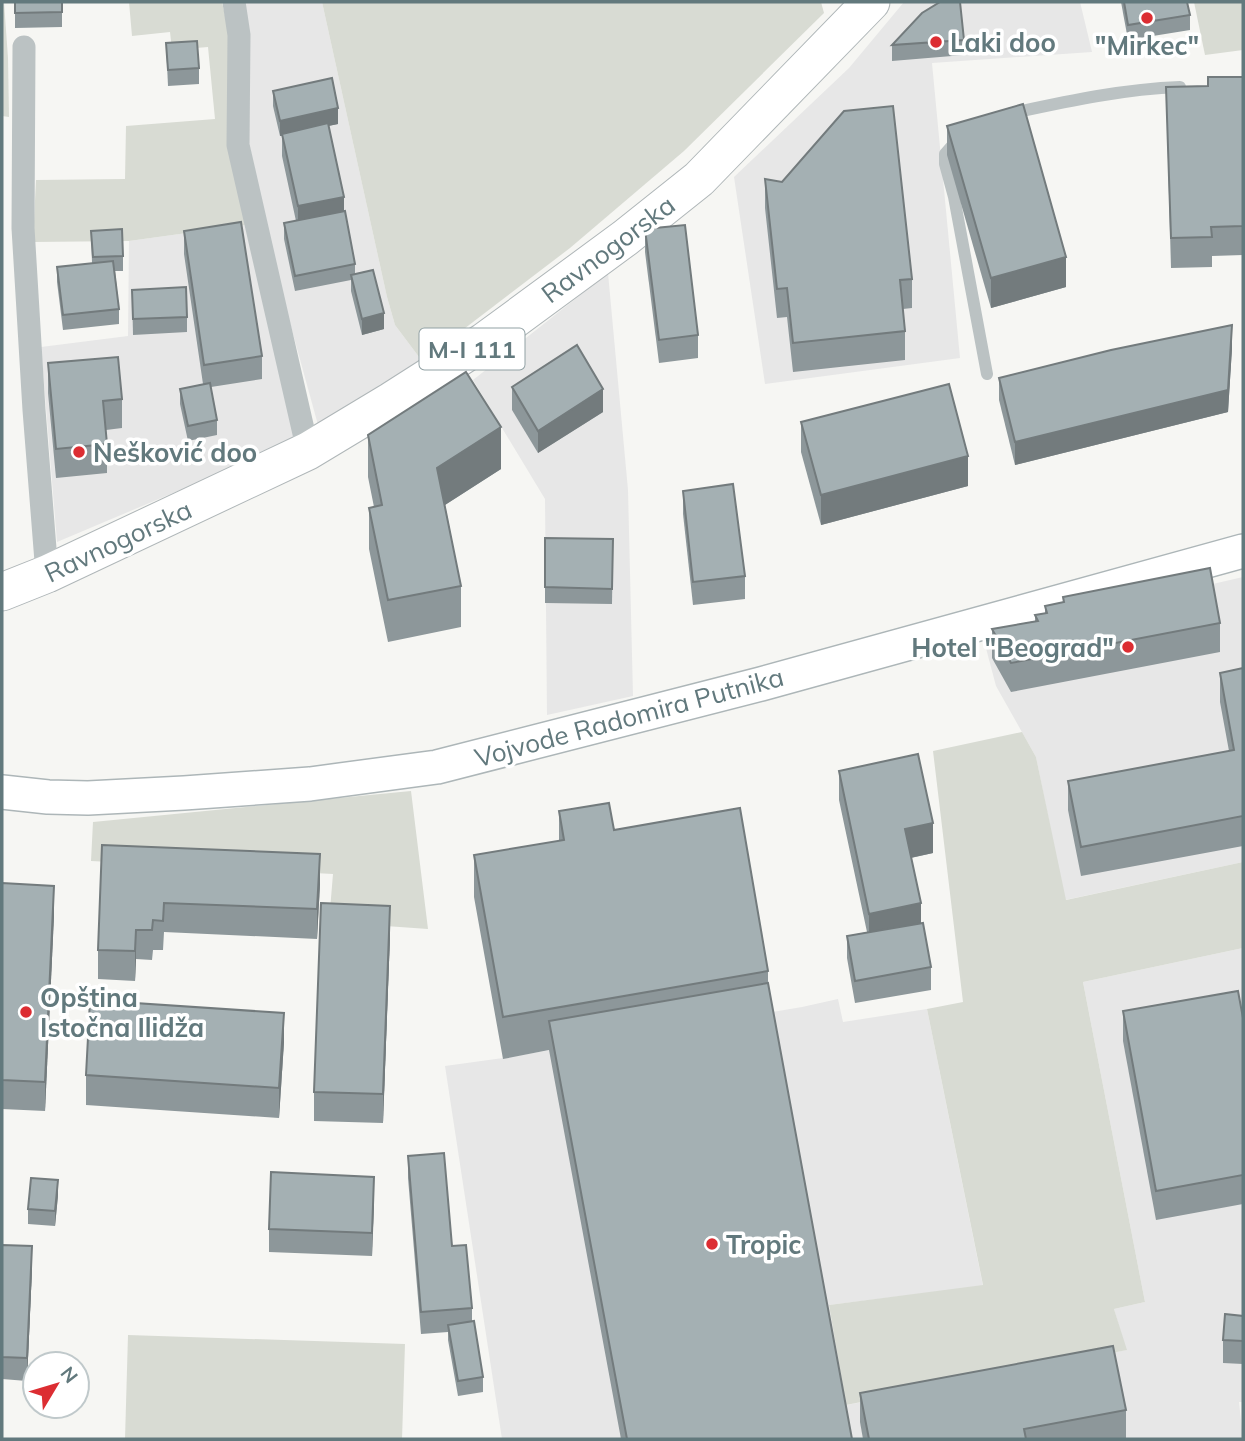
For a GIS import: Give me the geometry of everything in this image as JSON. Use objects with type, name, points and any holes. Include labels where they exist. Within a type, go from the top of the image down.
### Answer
[{"type":"main road","name":"Ravnogorska","points":[[2,592],[47,574],[308,451],[485,341],[625,238],[689,187],[871,2]]},
{"type":"main road","name":"Vojvode Radomira Putnika","points":[[2,792],[88,798],[170,794],[310,784],[437,767],[761,684],[1243,551]]},
{"type":"street","points":[[234,2],[239,36],[237,145],[308,451]]},
{"type":"street","points":[[24,47],[23,228],[47,574]]},
{"type":"lane","points":[[993,117],[1075,99],[1187,87]]},
{"type":"lane","points":[[970,129],[945,154],[945,164],[954,197],[987,374]]},
{"type":"shaded area","points":[[2,2],[8,58],[9,117],[2,116]]},
{"type":"shaded area","points":[[129,2],[222,2],[232,47],[245,225],[129,241],[33,242],[36,180],[125,179],[126,126],[215,119],[208,47],[172,50],[170,32],[132,36]]},
{"type":"shaded area","points":[[244,2],[322,2],[387,297],[395,325],[422,361],[318,425],[279,283],[249,143]]},
{"type":"shaded area","points":[[322,2],[821,2],[824,13],[684,151],[570,248],[422,361],[395,325],[387,297]]},
{"type":"shaded area","points":[[904,2],[1080,2],[1092,52],[932,63],[960,358],[765,384],[734,177],[849,68]]},
{"type":"shaded area","points":[[1194,2],[1243,2],[1243,50],[1205,55]]},
{"type":"shaded area","points":[[245,225],[296,441],[57,542],[41,347],[128,336],[129,241]]},
{"type":"shaded area","points":[[608,273],[628,490],[633,696],[547,715],[545,499],[473,380]]},
{"type":"shaded area","points":[[1243,577],[1243,862],[1065,900],[1036,757],[996,686],[983,637]]},
{"type":"shaded area","points":[[1022,732],[1036,757],[1066,900],[1243,862],[1243,948],[1083,982],[1145,1302],[1114,1309],[1127,1350],[846,1405],[829,1305],[983,1285],[927,1009],[963,1002],[933,751]]},
{"type":"shaded area","points":[[411,791],[428,929],[329,922],[333,874],[91,861],[93,822]]},
{"type":"shaded area","points":[[1243,948],[1243,1402],[1239,1402],[1243,1439],[502,1439],[445,1066],[838,999],[843,1022],[927,1009],[983,1286],[829,1305],[847,1405],[1126,1350],[1114,1309],[1145,1302],[1083,982]]},
{"type":"shaded area","points":[[128,1335],[405,1344],[402,1439],[125,1439]]},
{"type":"building","points":[[15,2],[62,2],[62,12],[15,13]]},
{"type":"building","points":[[940,2],[960,2],[964,40],[892,45],[922,13]]},
{"type":"building","points":[[1124,2],[1187,2],[1190,15],[1128,25]]},
{"type":"building","points":[[197,41],[199,68],[168,70],[166,43]]},
{"type":"building","points":[[1208,77],[1243,77],[1243,226],[1211,227],[1212,237],[1171,238],[1166,87],[1208,86]]},
{"type":"building","points":[[332,78],[338,108],[280,121],[273,91]]},
{"type":"building","points":[[1023,104],[1066,257],[991,278],[947,126]]},
{"type":"building","points":[[893,106],[912,279],[900,280],[905,331],[793,343],[787,288],[777,289],[765,179],[782,182],[844,111]]},
{"type":"building","points":[[328,123],[344,197],[298,206],[282,134]]},
{"type":"building","points":[[345,211],[355,264],[295,276],[284,223]]},
{"type":"building","points":[[241,222],[262,356],[204,365],[184,231]]},
{"type":"building","points":[[685,225],[698,335],[659,340],[645,229]]},
{"type":"building","points":[[122,229],[123,256],[93,257],[91,231]]},
{"type":"building","points":[[113,261],[119,309],[63,315],[57,267]]},
{"type":"building","points":[[373,270],[384,313],[362,319],[351,275]]},
{"type":"building","points":[[186,287],[187,317],[133,319],[132,290]]},
{"type":"building","points":[[1232,325],[1228,390],[1015,442],[999,378],[1111,350]]},
{"type":"building","points":[[577,345],[603,389],[538,431],[512,387]]},
{"type":"building","points":[[118,357],[122,399],[103,401],[107,444],[56,449],[48,363]]},
{"type":"building","points":[[466,372],[501,427],[437,468],[461,586],[388,600],[369,508],[382,505],[368,435]]},
{"type":"building","points":[[210,383],[217,420],[188,426],[180,389]]},
{"type":"building","points":[[949,384],[968,456],[821,495],[801,422]]},
{"type":"building","points":[[733,484],[745,576],[693,582],[683,491]]},
{"type":"building","points":[[545,538],[613,539],[612,589],[545,587]]},
{"type":"building","points":[[1210,568],[1220,623],[1011,663],[992,629],[1038,621],[1035,615],[1047,613],[1045,606],[1064,602],[1063,597]]},
{"type":"building","points":[[1243,668],[1243,816],[1081,847],[1068,781],[1234,750],[1220,673]]},
{"type":"building","points":[[918,754],[933,823],[905,829],[921,903],[869,914],[839,771]]},
{"type":"building","points":[[609,803],[614,830],[740,808],[768,971],[503,1017],[474,855],[564,840],[559,811]]},
{"type":"building","points":[[102,845],[320,854],[317,909],[164,903],[163,921],[153,920],[152,930],[136,930],[135,951],[98,950]]},
{"type":"building","name":"Opština Istočna Ilidža","points":[[2,883],[54,886],[45,1082],[2,1080]]},
{"type":"building","points":[[321,903],[390,906],[383,1094],[314,1092]]},
{"type":"building","points":[[923,923],[931,967],[855,981],[847,936]]},
{"type":"building","points":[[768,983],[852,1439],[627,1439],[549,1021]]},
{"type":"building","points":[[1238,991],[1243,1018],[1243,1175],[1156,1191],[1123,1011]]},
{"type":"building","points":[[90,1000],[284,1013],[279,1088],[86,1075]]},
{"type":"building","points":[[444,1153],[452,1246],[466,1245],[472,1308],[421,1312],[408,1156]]},
{"type":"building","points":[[271,1172],[374,1177],[372,1233],[269,1229]]},
{"type":"building","points":[[31,1178],[58,1180],[55,1211],[28,1209]]},
{"type":"building","points":[[2,1245],[32,1246],[27,1350],[21,1350],[21,1358],[2,1357]]},
{"type":"building","points":[[1225,1314],[1243,1316],[1243,1341],[1223,1340]]},
{"type":"building","points":[[474,1321],[483,1377],[458,1381],[448,1325]]},
{"type":"building","points":[[1113,1346],[1126,1410],[1024,1429],[1026,1439],[869,1439],[860,1393]]},
{"type":"place","name":"\"Mirkec\"","points":[[1147,18]]},
{"type":"place","name":"Laki doo","points":[[936,42]]},
{"type":"place","name":"Nešković doo","points":[[79,452]]},
{"type":"place","name":"Hotel \"Beograd\"","points":[[1128,647]]},
{"type":"place","name":"Opština Istočna Ilidža","points":[[26,1012]]},
{"type":"place","name":"Tropic","points":[[712,1244]]}]
